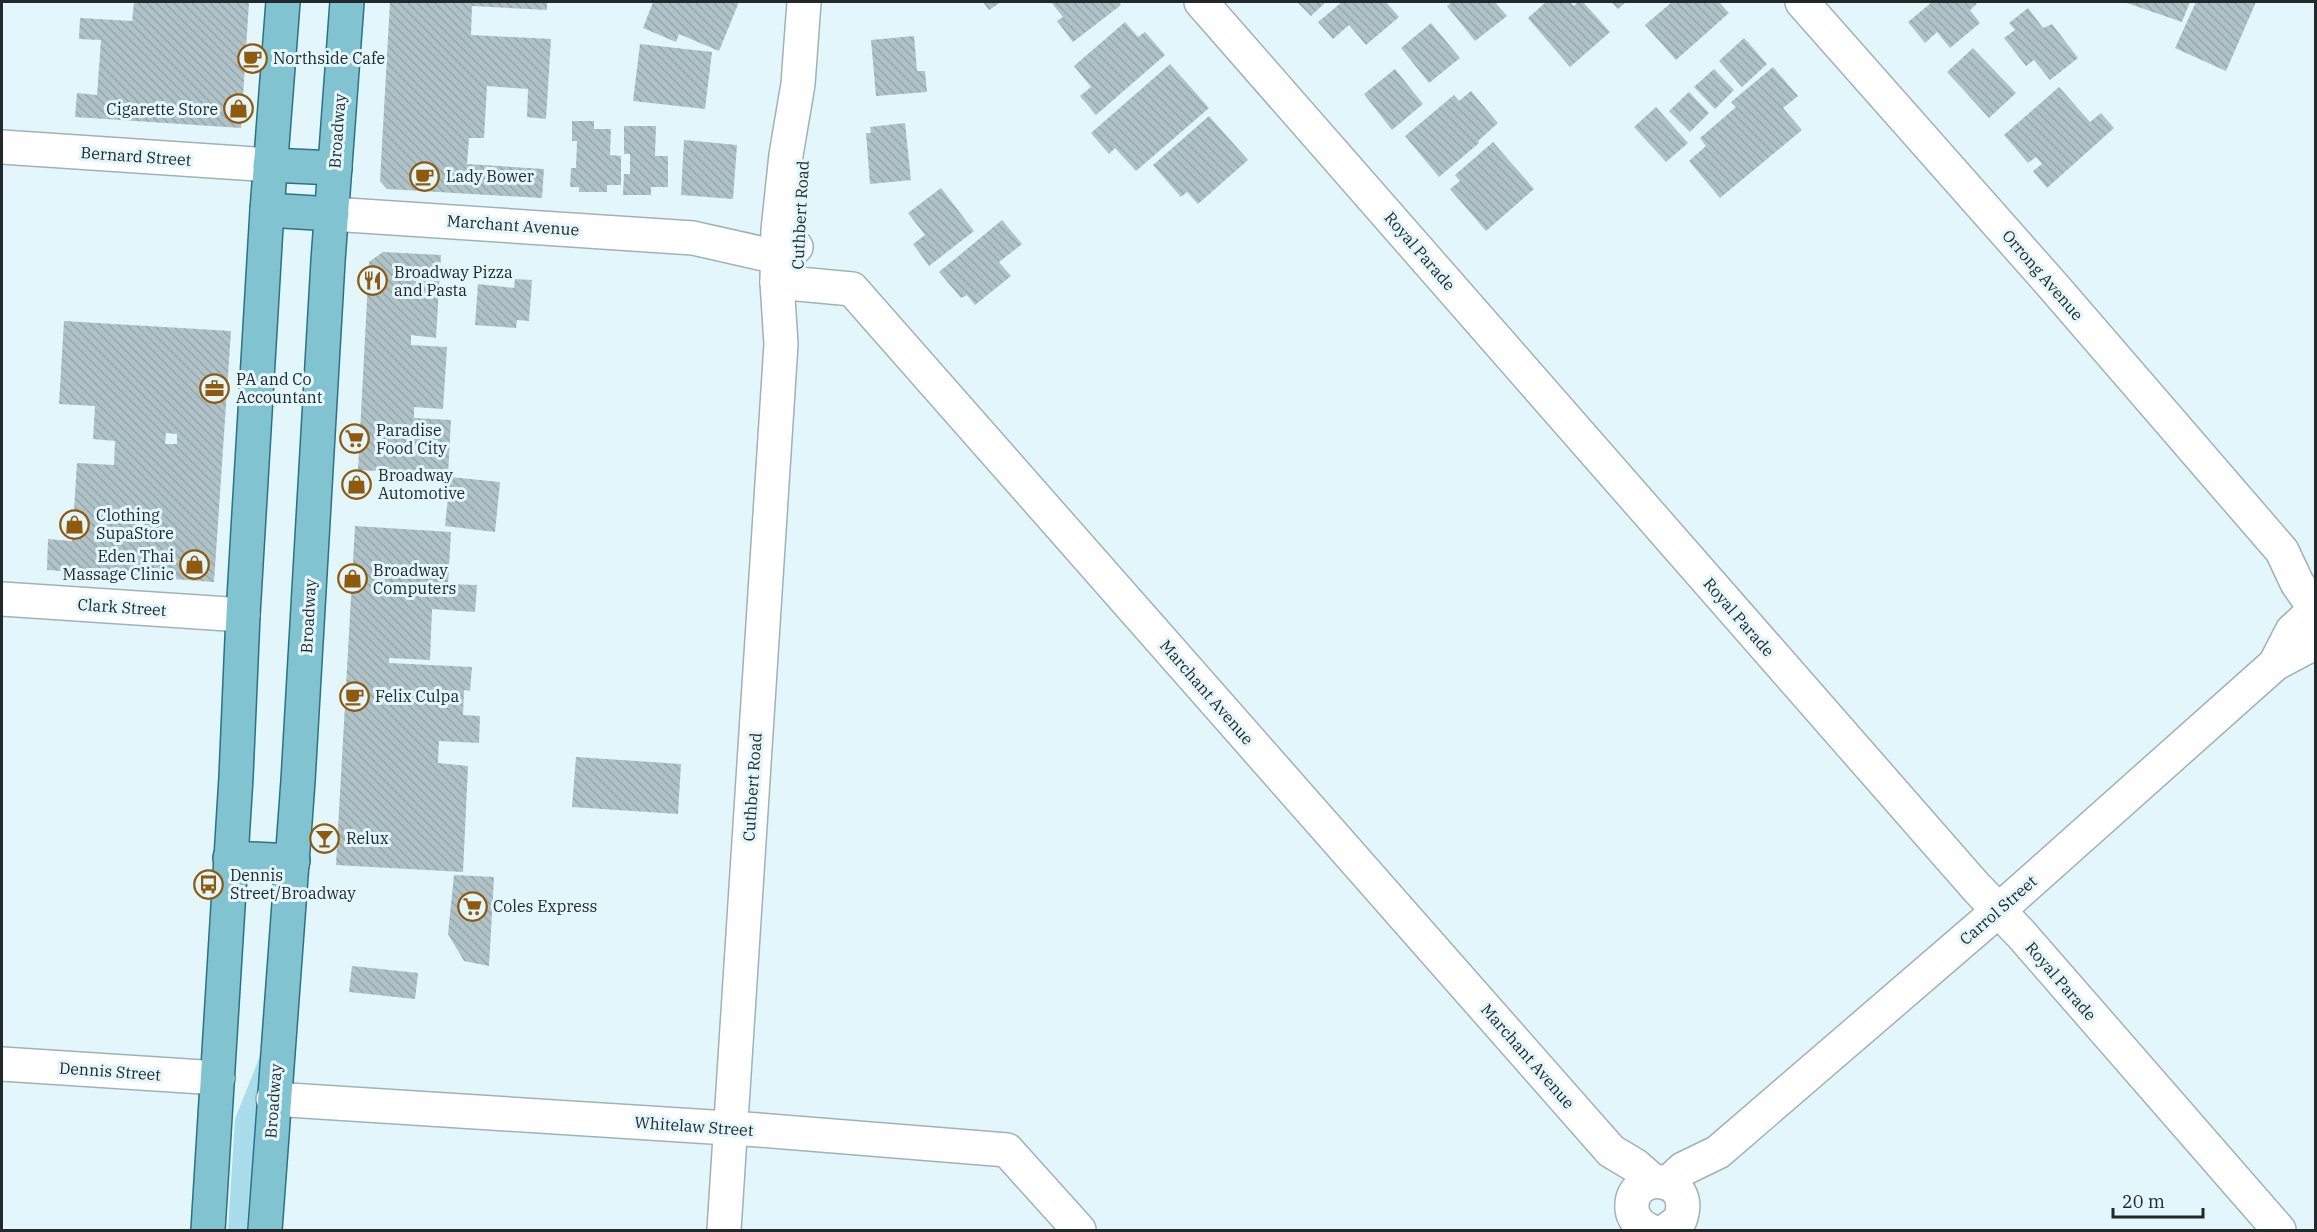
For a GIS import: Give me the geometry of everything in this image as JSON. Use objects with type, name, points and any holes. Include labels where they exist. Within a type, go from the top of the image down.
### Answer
[{"type":"main road","points":[[208,1230],[267,210],[283,2]]},
{"type":"main road","name":"Broadway","points":[[265,1230],[273,1099],[293,861],[346,2]]},
{"type":"main road","points":[[270,165],[335,168]]},
{"type":"main road","points":[[267,210],[332,214]]},
{"type":"main road","points":[[230,858],[293,861]]},
{"type":"street","name":"Cuthbert Road","points":[[724,1230],[786,259],[803,153],[798,84],[804,2]]},
{"type":"street","name":"Royal Parade","points":[[1202,2],[2279,1230]]},
{"type":"street","name":"Orrong Avenue","points":[[1802,2],[2282,551],[2297,583],[2313,609]]},
{"type":"street","name":"Bernard Street","points":[[2,147],[270,165]]},
{"type":"street","name":"Marchant Avenue","points":[[332,214],[693,238],[786,259],[852,289],[1611,1150],[1636,1166],[1655,1214]]},
{"type":"street","name":"Clark Street","points":[[2,598],[243,615]]},
{"type":"street","name":"Carrol Street","points":[[1655,1214],[1683,1169],[1718,1152],[1998,910],[2276,664],[2292,631],[2313,609]]},
{"type":"street","name":"Dennis Street","points":[[2,1064],[218,1078]]},
{"type":"street","name":"Whitelaw Street","points":[[273,1099],[730,1128],[1007,1149],[1079,1230]]},
{"type":"shaded area","points":[[266,1041],[255,1230],[228,1230],[235,1119]]},
{"type":"building","points":[[134,2],[249,2],[241,128],[75,117],[77,93],[97,95],[101,40],[79,39],[80,18],[132,21]]},
{"type":"building","points":[[390,2],[547,2],[547,10],[472,6],[471,35],[551,39],[546,119],[527,117],[528,89],[487,86],[484,138],[469,138],[467,164],[544,169],[542,198],[387,189],[380,181]]},
{"type":"building","points":[[653,2],[739,2],[719,51],[679,34],[676,42],[643,28]]},
{"type":"building","points":[[983,2],[1001,2],[989,10]]},
{"type":"building","points":[[1051,2],[1118,2],[1121,5],[1073,42],[1057,21],[1063,17]]},
{"type":"building","points":[[1297,2],[1326,2],[1311,16]]},
{"type":"building","points":[[1342,2],[1386,2],[1399,17],[1366,45],[1349,25],[1333,39],[1318,22]]},
{"type":"building","points":[[1452,2],[1495,2],[1507,16],[1475,41],[1447,6]]},
{"type":"building","points":[[1546,2],[1570,2],[1574,6],[1578,2],[1583,2],[1610,32],[1570,67],[1528,18]]},
{"type":"building","points":[[1611,2],[1626,2],[1618,9]]},
{"type":"building","points":[[1672,2],[1719,2],[1729,13],[1676,60],[1645,25]]},
{"type":"building","points":[[1932,2],[1974,2],[1977,4],[1970,10],[1980,23],[1950,48],[1937,32],[1925,43],[1908,22]]},
{"type":"building","points":[[2124,2],[2190,2],[2182,22]]},
{"type":"building","points":[[2196,2],[2256,2],[2226,71],[2175,48]]},
{"type":"building","points":[[2028,8],[2043,28],[2052,24],[2078,58],[2050,80],[2034,60],[2026,66],[2004,38],[2015,30],[2009,23]]},
{"type":"building","points":[[1125,22],[1138,37],[1145,32],[1165,55],[1096,115],[1080,96],[1091,87],[1074,66]]},
{"type":"building","points":[[1431,23],[1460,58],[1429,83],[1401,48]]},
{"type":"building","points":[[914,36],[917,71],[925,71],[927,92],[876,96],[871,40]]},
{"type":"building","points":[[1744,38],[1767,64],[1742,87],[1719,61]]},
{"type":"building","points":[[640,44],[712,52],[705,109],[633,101]]},
{"type":"building","points":[[1973,48],[2016,93],[1989,118],[1947,72]]},
{"type":"building","points":[[1170,64],[1209,108],[1136,171],[1115,148],[1109,154],[1091,133]]},
{"type":"building","points":[[1773,67],[1798,96],[1783,108],[1802,130],[1720,198],[1689,161],[1706,146],[1700,138],[1736,107],[1731,102]]},
{"type":"building","points":[[1395,69],[1423,104],[1392,130],[1364,94]]},
{"type":"building","points":[[1714,69],[1734,90],[1715,109],[1694,87]]},
{"type":"building","points":[[2059,87],[2090,122],[2101,113],[2114,128],[2047,188],[2033,171],[2042,164],[2036,157],[2028,163],[2004,135]]},
{"type":"building","points":[[1471,91],[1498,123],[1478,141],[1479,143],[1439,177],[1405,136],[1454,95],[1459,101]]},
{"type":"building","points":[[1689,92],[1709,113],[1690,132],[1669,111]]},
{"type":"building","points":[[1656,107],[1688,143],[1666,162],[1634,127]]},
{"type":"building","points":[[1209,116],[1248,160],[1198,204],[1187,192],[1181,197],[1153,165]]},
{"type":"building","points":[[572,121],[594,121],[594,129],[611,129],[610,155],[621,156],[621,185],[607,185],[607,192],[579,192],[579,187],[570,187],[571,168],[576,168],[577,141],[572,141]]},
{"type":"building","points":[[905,123],[911,180],[870,184],[866,133],[871,133],[870,127]]},
{"type":"building","points":[[624,126],[656,126],[655,156],[668,156],[668,187],[651,187],[651,195],[623,195],[624,174],[630,174],[630,154],[624,154]]},
{"type":"building","points":[[684,140],[737,145],[733,199],[681,195]]},
{"type":"building","points":[[1493,142],[1534,189],[1486,231],[1450,189],[1460,181],[1455,175]]},
{"type":"building","points":[[941,188],[974,231],[929,266],[913,244],[925,235],[908,213]]},
{"type":"building","points":[[1002,220],[1022,244],[999,262],[1011,276],[975,305],[967,295],[961,298],[939,272]]},
{"type":"building","points":[[383,252],[441,255],[436,338],[411,335],[411,345],[447,347],[443,409],[414,407],[414,418],[451,420],[448,475],[358,470],[369,262]]},
{"type":"building","points":[[515,279],[532,280],[529,321],[517,320],[516,328],[475,325],[478,284],[514,288]]},
{"type":"building","points":[[64,321],[231,331],[214,582],[47,570],[48,539],[72,541],[77,463],[114,465],[115,441],[93,439],[95,406],[59,404]],"holes":[[[166,433],[177,434],[177,444],[165,444]]]},
{"type":"building","points":[[450,477],[500,482],[495,532],[445,526]]},
{"type":"building","points":[[355,526],[451,532],[448,584],[477,585],[475,612],[432,609],[430,660],[389,658],[389,663],[472,667],[470,691],[464,690],[463,715],[480,716],[479,743],[439,741],[438,763],[468,766],[463,872],[336,865]]},
{"type":"building","points":[[576,757],[681,764],[678,814],[572,807]]},
{"type":"building","name":"Coles Express","points":[[454,875],[494,877],[489,966],[464,961],[448,934]]},
{"type":"building","points":[[352,966],[418,973],[415,999],[349,992]]},
{"type":"place","name":"Northside Cafe","points":[[252,58]]},
{"type":"place","name":"Cigarette Store","points":[[239,109]]},
{"type":"place","name":"Lady Bower","points":[[425,176]]},
{"type":"place","name":"Broadway Pizza and Pasta","points":[[373,281]]},
{"type":"place","name":"PA and Co Accountant","points":[[215,388]]},
{"type":"place","name":"Paradise Food City","points":[[355,439]]},
{"type":"place","name":"Broadway Automotive","points":[[357,484]]},
{"type":"place","name":"Clothing SupaStore","points":[[75,524]]},
{"type":"place","name":"Eden Thai Massage Clinic","points":[[195,565]]},
{"type":"place","name":"Broadway Computers","points":[[352,579]]},
{"type":"place","name":"Felix Culpa","points":[[354,696]]},
{"type":"place","name":"Relux","points":[[325,838]]},
{"type":"place","name":"Dennis Street/Broadway","points":[[209,884]]},
{"type":"place","name":"Coles Express","points":[[472,906]]}]
